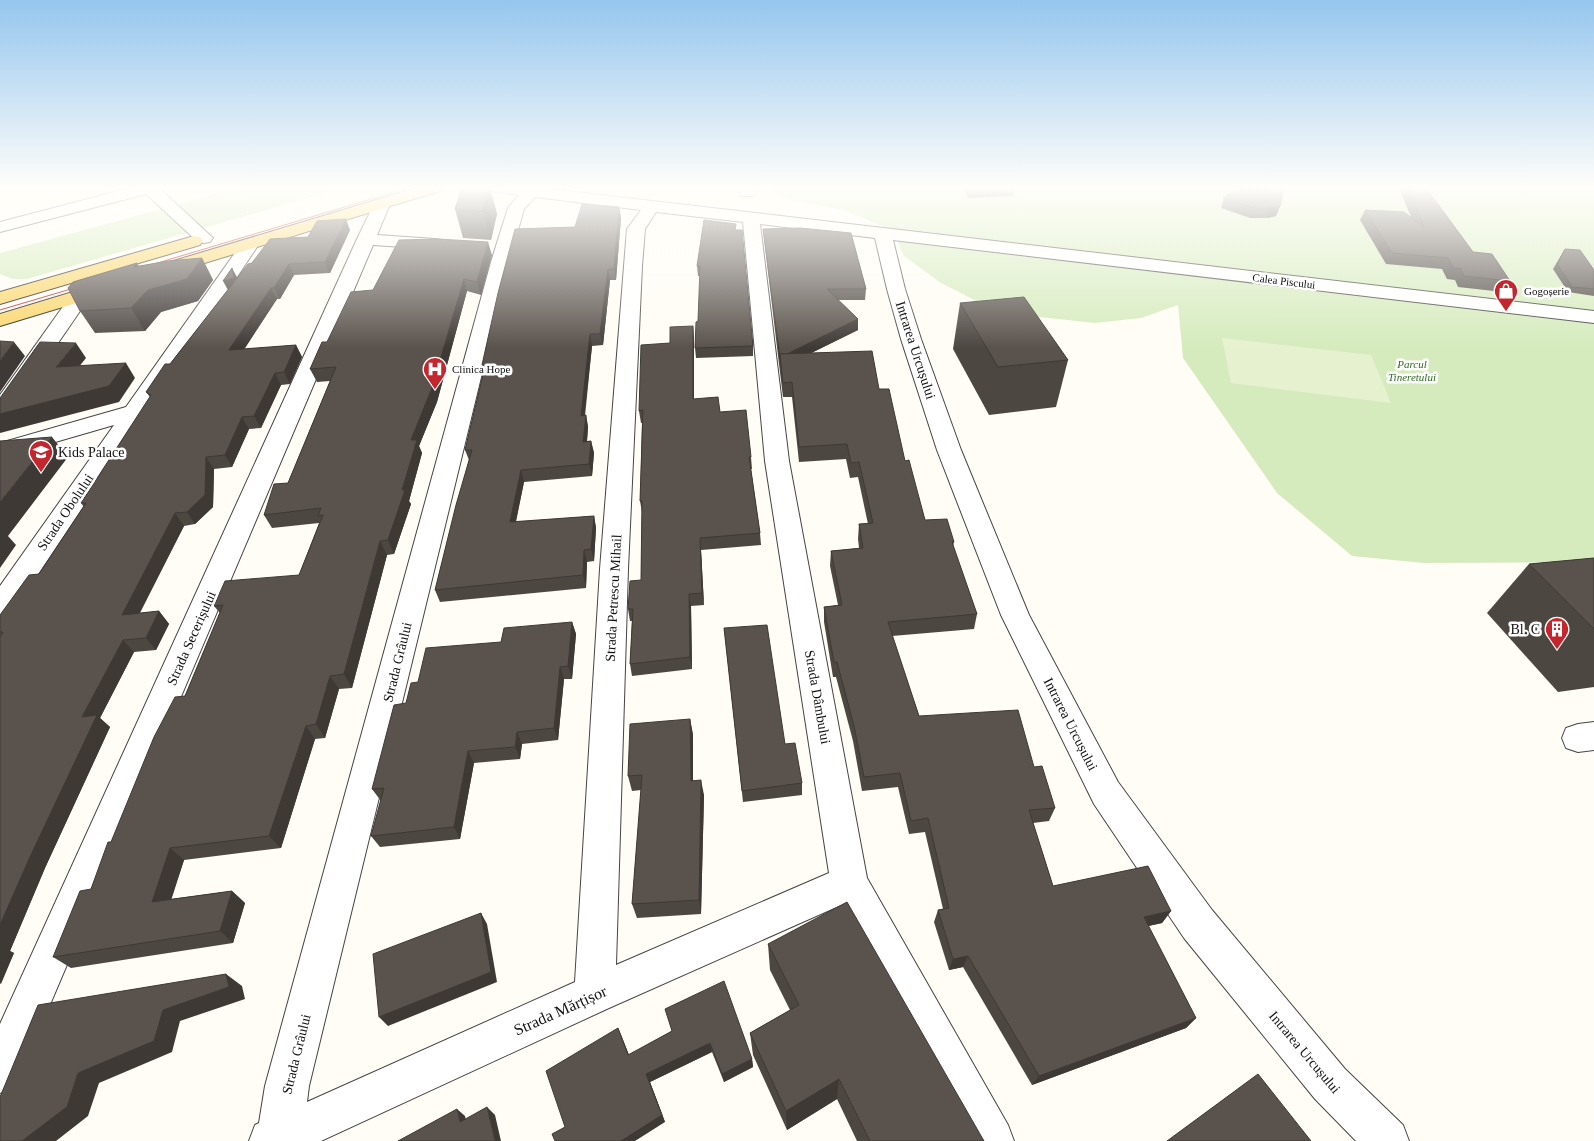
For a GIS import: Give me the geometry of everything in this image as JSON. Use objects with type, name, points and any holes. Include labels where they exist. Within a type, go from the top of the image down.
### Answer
[{"type":"main road","points":[[0,298],[193,241]]},
{"type":"main road","points":[[147,275],[259,241]]},
{"type":"main road","points":[[0,320],[128,281]]},
{"type":"street","name":"Strada Secerișului","points":[[0,1072],[365,241]]},
{"type":"street","points":[[397,241],[448,245]]},
{"type":"street","name":"Strada Grâului","points":[[276,1140],[292,1067],[495,248],[499,241]]},
{"type":"street","name":"Strada Petrescu Mihail","points":[[595,994],[614,569],[635,241]]},
{"type":"street","name":"Strada Dâmbului","points":[[753,241],[778,461],[850,883],[992,1141]]},
{"type":"street","name":"Intrarea Urcușului","points":[[898,241],[896,289],[949,450],[1015,615],[1106,793],[1198,924],[1330,1084],[1387,1141]]},
{"type":"street","name":"Calea Piscului","points":[[943,241],[1594,317]]},
{"type":"street","name":"Strada Obolului","points":[[0,608],[250,244]]},
{"type":"street","points":[[0,411],[81,295]]},
{"type":"street","points":[[0,451],[133,412]]},
{"type":"street","name":"Strada Mărțișor","points":[[276,1140],[595,994],[850,883]]},
{"type":"green space","points":[[43,241],[158,241],[27,279],[13,279],[0,274],[0,253]]},
{"type":"green space","name":"Parcul Tineretului","points":[[897,241],[1594,241],[1594,562],[1424,563],[1352,556],[1277,493],[1183,358],[1178,305],[1141,318],[1095,323],[1039,317],[986,306],[941,283],[904,256]]},
{"type":"green space","points":[[1222,338],[1371,355],[1391,403],[1231,383]]},
{"type":"building","points":[[268,241],[335,241],[325,262],[289,264],[229,350],[296,345],[284,372],[275,373],[254,416],[242,417],[225,455],[206,457],[205,495],[187,512],[175,513],[122,615],[159,611],[146,638],[123,640],[82,717],[97,715],[0,925],[0,637],[3,632],[0,632],[0,615],[29,575],[39,574],[86,503],[81,503],[151,395],[146,392],[165,364],[170,364],[248,264],[252,263]]},
{"type":"building","points":[[398,241],[488,242],[477,282],[464,279],[432,388],[411,440],[417,440],[402,490],[405,490],[388,540],[380,541],[344,674],[330,676],[316,724],[306,726],[269,836],[170,848],[152,902],[232,891],[220,931],[53,957],[80,891],[91,889],[108,842],[111,842],[154,737],[175,697],[185,696],[223,605],[214,606],[225,581],[299,575],[323,515],[318,516],[321,508],[264,515],[274,484],[288,483],[336,367],[310,369],[322,342],[327,342],[351,292],[373,290]]},
{"type":"building","points":[[512,241],[616,241],[614,269],[608,269],[600,334],[590,334],[581,416],[586,415],[583,442],[591,441],[589,464],[521,470],[510,522],[594,516],[591,549],[584,550],[583,575],[435,590],[472,450],[465,450],[485,366],[482,365]]},
{"type":"building","points":[[701,241],[743,241],[753,346],[695,348],[700,266],[697,266]]},
{"type":"building","points":[[765,241],[853,241],[866,289],[827,289],[858,319],[787,354],[780,354],[780,358]]},
{"type":"building","points":[[1385,241],[1465,241],[1473,252],[1492,254],[1510,281],[1464,276],[1461,269],[1453,268],[1448,258],[1392,253]]},
{"type":"building","points":[[1565,249],[1580,250],[1594,270],[1594,289],[1572,287],[1557,264]]},
{"type":"building","points":[[202,258],[187,279],[148,290],[131,308],[80,311],[68,288],[73,282],[137,263],[134,267]]},
{"type":"building","points":[[232,268],[234,278],[223,281]]},
{"type":"building","points":[[1024,297],[1068,360],[998,367],[960,303]]},
{"type":"building","points":[[693,326],[693,399],[718,397],[720,412],[746,410],[751,457],[749,457],[760,533],[700,538],[702,593],[689,594],[690,657],[630,664],[633,609],[628,609],[630,581],[641,580],[642,501],[640,501],[643,410],[639,411],[641,345],[670,343],[670,327]]},
{"type":"building","points":[[0,341],[14,342],[0,361]]},
{"type":"building","points":[[40,342],[76,343],[56,367],[126,363],[109,386],[0,414],[0,398]]},
{"type":"building","points":[[872,351],[879,389],[889,389],[905,461],[909,460],[925,520],[947,519],[954,542],[952,542],[977,614],[888,622],[919,716],[1018,710],[1034,767],[1042,766],[1055,808],[1029,810],[1053,886],[1148,866],[1171,911],[1144,917],[1196,1018],[1039,1076],[968,956],[953,959],[938,910],[949,908],[928,818],[911,821],[900,773],[864,777],[854,726],[837,662],[834,662],[824,607],[842,605],[831,551],[863,548],[859,524],[873,523],[859,462],[851,463],[847,444],[799,447],[792,382],[783,383],[780,354]]},
{"type":"building","points":[[52,437],[0,502],[0,441]]},
{"type":"building","points":[[1594,558],[1594,629],[1529,564]]},
{"type":"building","points":[[572,622],[568,666],[560,667],[554,728],[517,732],[515,747],[468,751],[454,827],[371,836],[384,788],[372,789],[394,705],[406,703],[411,683],[418,682],[426,648],[501,642],[504,628]]},
{"type":"building","points":[[767,625],[785,744],[795,743],[802,783],[742,791],[724,628]]},
{"type":"building","points":[[690,719],[691,781],[701,780],[699,900],[632,904],[642,775],[628,776],[630,724]]},
{"type":"building","points":[[847,902],[984,1141],[870,1141],[839,1079],[786,1111],[750,1033],[799,1005],[768,944]]},
{"type":"building","points":[[481,913],[491,972],[379,1017],[373,954]]},
{"type":"building","points":[[226,974],[229,987],[163,1010],[154,1041],[78,1073],[67,1107],[22,1141],[0,1141],[0,1097],[38,1005]]},
{"type":"building","points":[[724,981],[752,1059],[722,1074],[710,1043],[646,1074],[662,1115],[621,1141],[555,1141],[552,1134],[565,1127],[546,1071],[618,1028],[628,1055],[672,1031],[665,1009]]},
{"type":"building","points":[[1258,1074],[1311,1141],[1167,1141]]},
{"type":"building","points":[[487,1107],[495,1141],[398,1141],[457,1109],[460,1122]]},
{"type":"tram line","points":[[144,267],[230,241]]},
{"type":"tram line","points":[[0,310],[81,286]]},
{"type":"place","name":"Gogoșerie","points":[[1506,312]]},
{"type":"place","name":"Clinica Hope","points":[[435,390]]},
{"type":"place","name":"Kids Palace","points":[[41,473]]},
{"type":"place","name":"Bl. C","points":[[1557,650]]}]
